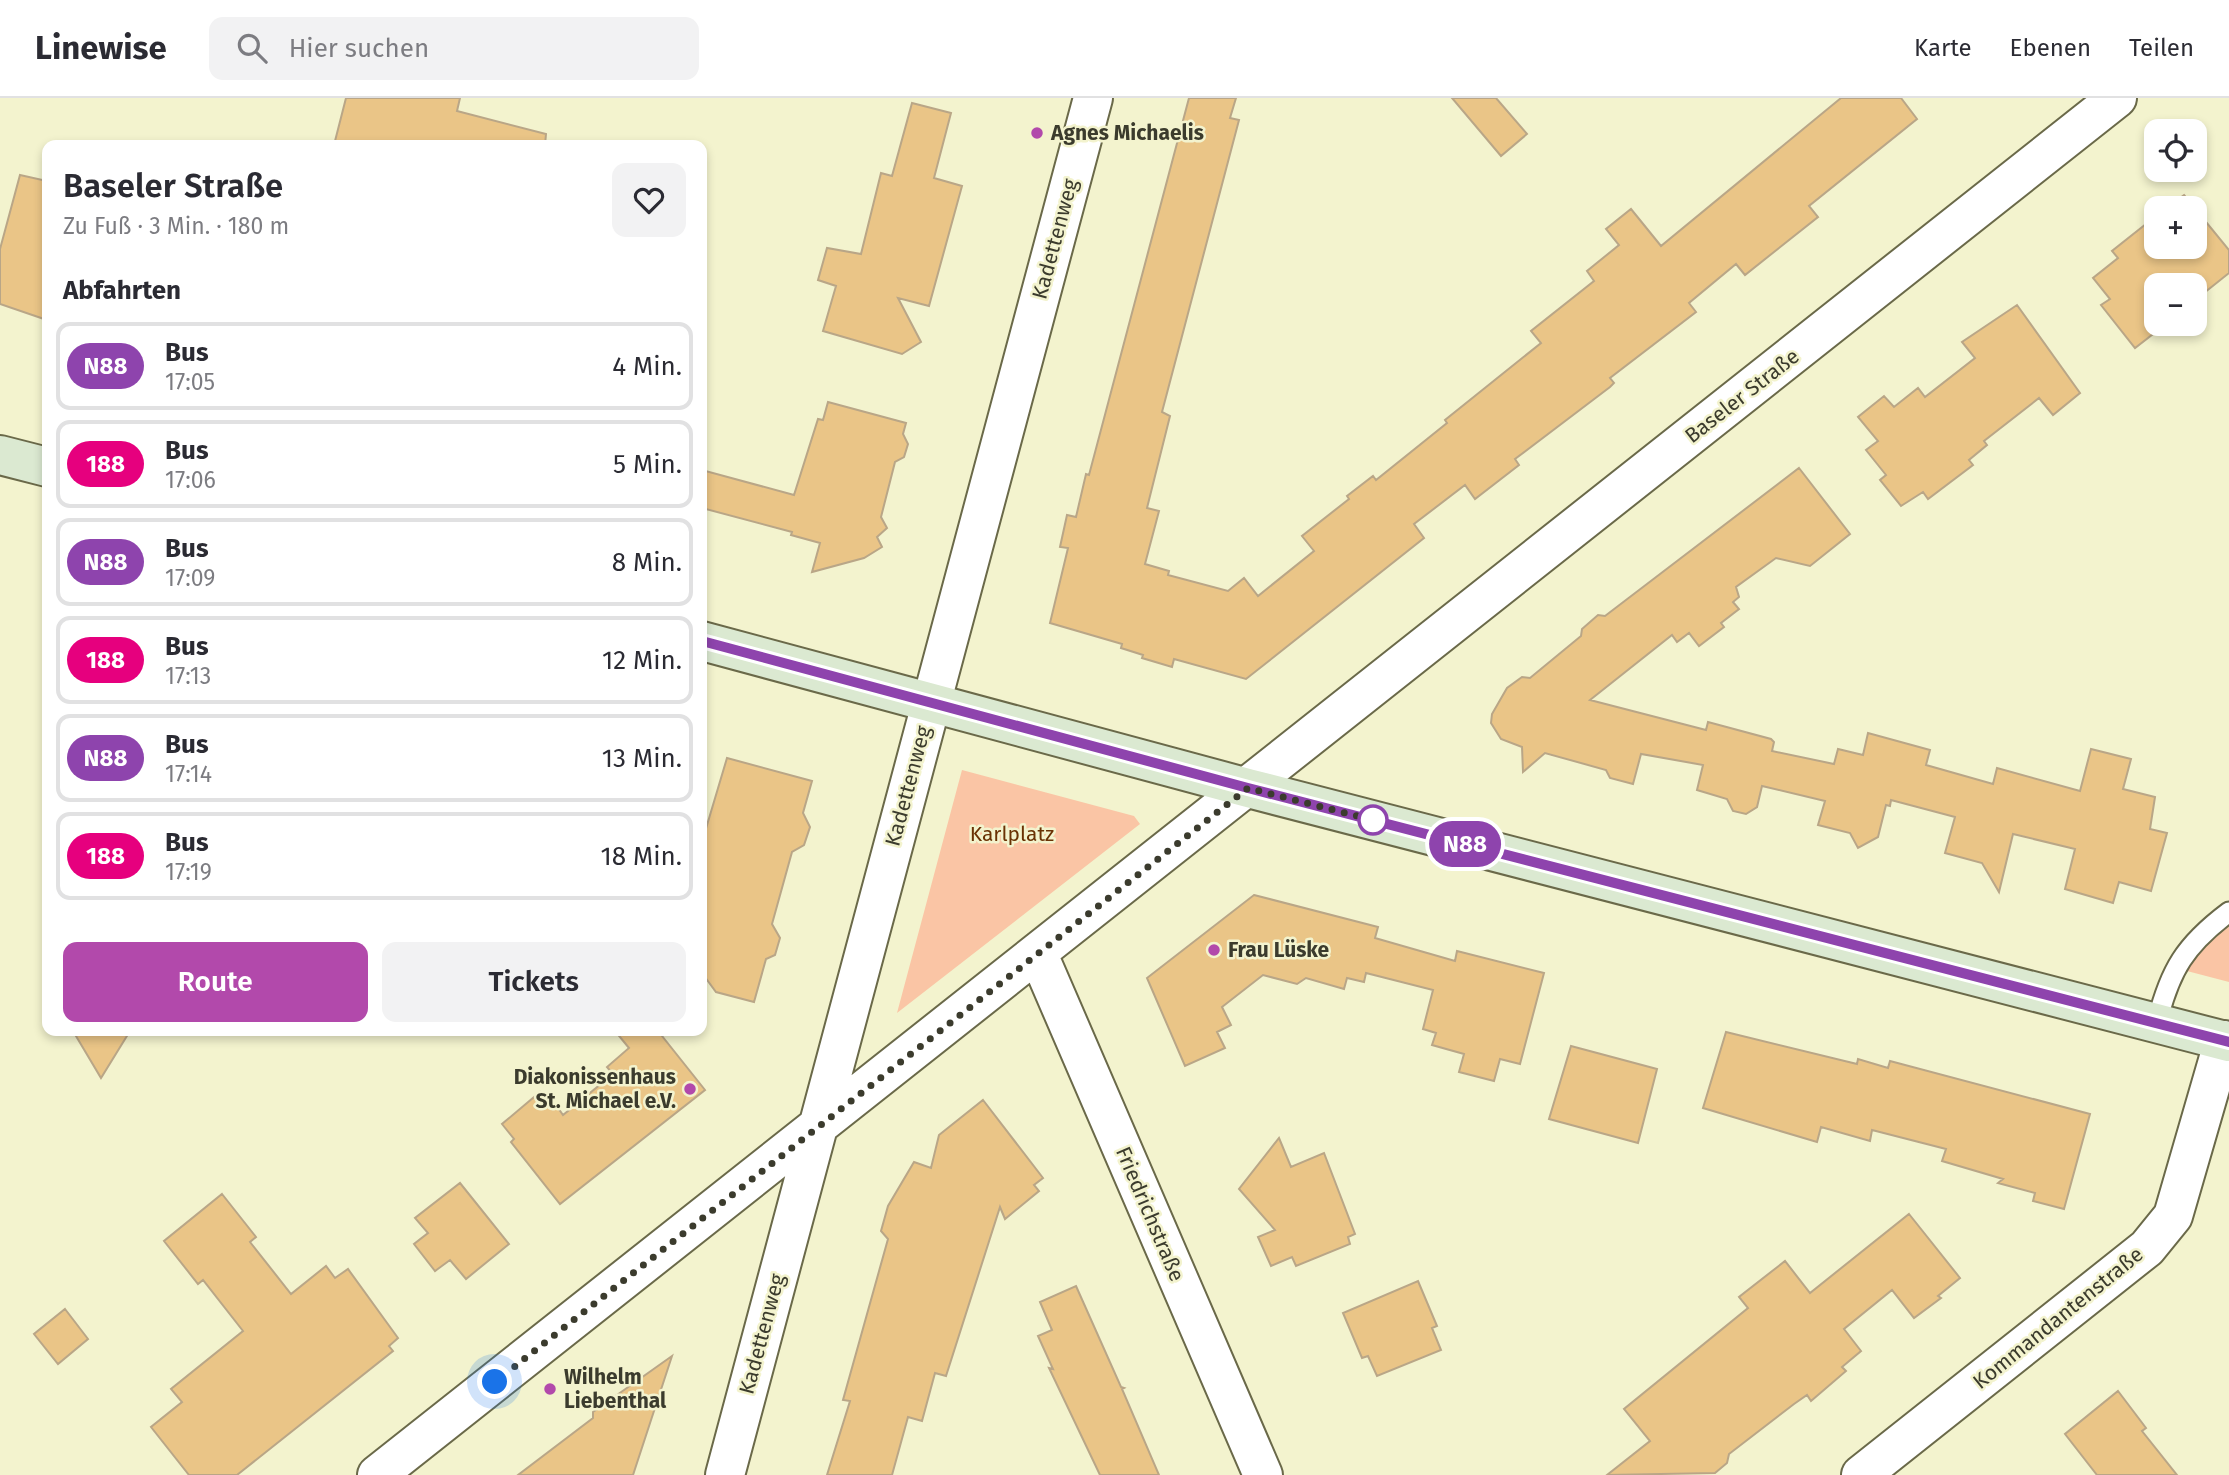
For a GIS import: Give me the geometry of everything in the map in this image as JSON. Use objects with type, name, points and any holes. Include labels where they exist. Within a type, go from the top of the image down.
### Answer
[{"type":"street","name":"Kadettenweg","points":[[725,1475],[1093,98]]},
{"type":"street","name":"Baseler Straße","points":[[377,1475],[2117,98]]},
{"type":"street","points":[[0,455],[42,466]]},
{"type":"street","points":[[707,642],[1248,788],[2227,1041]]},
{"type":"street","name":"Friedrichstraße","points":[[1038,954],[1263,1475]]},
{"type":"street","name":"Kommandantenstraße","points":[[1860,1475],[2147,1248],[2174,1216],[2227,1041]]},
{"type":"lane","points":[[2157,1023],[2168,981],[2177,963],[2197,939],[2229,912]]},
{"type":"green space","name":"Karlplatz","points":[[962,770],[1134,816],[1140,824],[897,1013]]},
{"type":"green space","points":[[2229,925],[2229,982],[2187,971],[2194,957]]},
{"type":"building","points":[[346,98],[460,98],[457,111],[546,134],[545,140],[335,140]]},
{"type":"building","points":[[1189,98],[1236,98],[1230,118],[1239,120],[1162,412],[1170,416],[1147,508],[1159,511],[1145,564],[1169,571],[1168,575],[1228,591],[1244,578],[1258,596],[1314,551],[1302,536],[1349,499],[1347,496],[1373,476],[1376,480],[1447,423],[1445,420],[1541,343],[1531,331],[1594,281],[1587,271],[1619,245],[1606,229],[1631,209],[1661,246],[1841,98],[1901,98],[1917,119],[1809,206],[1818,217],[1745,275],[1736,264],[1689,303],[1696,312],[1610,378],[1614,383],[1610,387],[1515,459],[1519,465],[1475,499],[1465,485],[1414,524],[1424,538],[1246,679],[1174,659],[1172,667],[1142,658],[1143,655],[1121,648],[1122,644],[1050,623],[1068,548],[1060,547],[1067,515],[1076,517],[1086,474],[1089,475]]},
{"type":"building","points":[[1452,98],[1496,98],[1527,134],[1501,156]]},
{"type":"building","points":[[912,103],[951,113],[934,178],[962,186],[929,306],[898,298],[921,342],[902,354],[823,331],[836,286],[818,280],[827,248],[861,254],[881,173],[892,176]]},
{"type":"building","points":[[20,175],[42,180],[42,318],[0,304],[0,249]]},
{"type":"building","points":[[2207,223],[2229,250],[2229,273],[2207,291],[2207,273],[2144,273],[2144,336],[2150,336],[2135,348],[2101,305],[2110,299],[2093,278],[2118,258],[2112,251],[2144,226],[2144,259],[2207,259]]},
{"type":"building","points":[[2017,305],[2080,393],[2053,415],[2039,398],[1984,441],[1987,445],[1969,460],[1973,465],[1928,499],[1923,492],[1901,506],[1880,480],[1886,475],[1866,450],[1878,441],[1858,417],[1884,396],[1894,407],[1918,388],[1925,397],[1975,358],[1962,342]]},
{"type":"building","points":[[828,402],[906,423],[903,434],[908,444],[904,457],[895,462],[881,517],[887,528],[877,537],[882,547],[864,558],[812,572],[820,543],[791,535],[792,532],[707,509],[707,471],[794,495],[818,419],[823,420]]},
{"type":"building","points":[[1799,468],[1850,534],[1810,566],[1776,558],[1736,587],[1739,597],[1733,602],[1739,609],[1721,623],[1724,627],[1699,646],[1689,633],[1677,642],[1672,635],[1590,700],[1706,730],[1708,722],[1771,739],[1774,742],[1772,751],[1834,764],[1838,749],[1863,755],[1868,733],[1930,750],[1926,765],[1993,784],[1997,768],[2080,791],[2091,749],[2131,759],[2123,789],[2155,797],[2150,829],[2167,833],[2151,891],[2119,882],[2113,903],[2065,889],[2075,849],[2013,834],[1999,892],[1982,863],[1945,853],[1955,817],[1891,800],[1890,806],[1886,805],[1878,837],[1858,848],[1850,833],[1818,825],[1825,801],[1762,786],[1757,807],[1746,814],[1733,811],[1727,799],[1697,790],[1703,765],[1641,754],[1633,784],[1610,778],[1606,770],[1545,753],[1523,772],[1522,747],[1501,739],[1491,723],[1492,714],[1507,688],[1522,677],[1530,678],[1581,636],[1582,629],[1598,615],[1605,616]]},
{"type":"building","points":[[727,758],[812,781],[803,813],[810,827],[804,845],[792,852],[772,924],[780,938],[775,955],[766,959],[754,1002],[716,992],[707,980],[707,825]]},
{"type":"building","points":[[1254,895],[1378,927],[1375,938],[1455,961],[1457,951],[1544,973],[1520,1064],[1500,1059],[1494,1081],[1459,1072],[1464,1054],[1432,1045],[1436,1033],[1423,1029],[1433,990],[1366,973],[1364,982],[1347,978],[1344,989],[1306,978],[1297,984],[1263,975],[1222,1007],[1231,1025],[1217,1032],[1225,1048],[1185,1066],[1147,978]]},
{"type":"building","points":[[1726,1032],[1857,1064],[1858,1059],[1888,1068],[1890,1061],[2090,1114],[2064,1209],[2033,1201],[2035,1193],[1998,1183],[2003,1179],[1942,1161],[1946,1149],[1872,1130],[1870,1141],[1821,1127],[1817,1142],[1703,1108]]},
{"type":"building","points":[[76,1036],[127,1036],[101,1078]]},
{"type":"building","points":[[619,1036],[662,1036],[705,1090],[560,1204],[511,1142],[514,1139],[502,1124],[540,1092],[552,1109],[556,1105],[563,1115],[613,1074],[607,1067],[629,1048]]},
{"type":"building","points":[[1571,1046],[1657,1069],[1638,1143],[1549,1119]]},
{"type":"building","points":[[983,1100],[1043,1178],[1034,1185],[1039,1191],[1005,1219],[1000,1207],[946,1376],[935,1373],[922,1421],[908,1417],[892,1475],[827,1475],[850,1401],[843,1400],[888,1239],[881,1231],[888,1206],[914,1162],[931,1168],[939,1135]]},
{"type":"building","points":[[1279,1138],[1291,1167],[1324,1153],[1355,1234],[1348,1237],[1350,1244],[1296,1266],[1292,1257],[1271,1266],[1258,1237],[1275,1230],[1239,1189]]},
{"type":"building","points":[[460,1183],[509,1244],[466,1279],[450,1260],[435,1271],[414,1244],[428,1233],[415,1218]]},
{"type":"building","points":[[222,1194],[256,1237],[250,1242],[291,1294],[326,1266],[335,1278],[348,1269],[398,1338],[389,1346],[393,1351],[237,1475],[189,1475],[151,1427],[182,1402],[171,1389],[243,1331],[203,1280],[198,1284],[164,1241]]},
{"type":"building","points":[[1909,1214],[1960,1278],[1938,1296],[1941,1298],[1914,1318],[1892,1290],[1844,1329],[1861,1351],[1842,1367],[1846,1371],[1811,1401],[1807,1395],[1729,1454],[1727,1463],[1715,1473],[1607,1475],[1650,1441],[1624,1409],[1748,1308],[1739,1297],[1785,1261],[1810,1293]]},
{"type":"building","points":[[1418,1281],[1437,1326],[1432,1328],[1441,1350],[1377,1376],[1368,1356],[1362,1358],[1343,1313]]},
{"type":"building","points":[[1076,1286],[1121,1387],[1124,1388],[1122,1389],[1159,1475],[1100,1475],[1049,1368],[1053,1369],[1038,1336],[1052,1330],[1040,1302]]},
{"type":"building","points":[[65,1309],[88,1339],[58,1364],[34,1334]]},
{"type":"building","points":[[672,1356],[633,1475],[518,1475],[593,1418],[593,1412]]},
{"type":"building","points":[[2118,1391],[2146,1428],[2142,1431],[2177,1475],[2097,1475],[2065,1434]]},
{"type":"bus line","name":"N88","points":[[707,642],[1248,788],[2229,1042]]},
{"type":"place","name":"Agnes Michaelis","points":[[1037,133]]},
{"type":"place","name":"Frau Lüske","points":[[1214,950]]},
{"type":"place","name":"Diakonissenhaus St. Michael e.V.","points":[[690,1089]]},
{"type":"place","name":"Wilhelm Liebenthal","points":[[550,1389]]},
{"type":"route","points":[[495,1382],[1248,788],[1375,821],[1373,820]]}]
